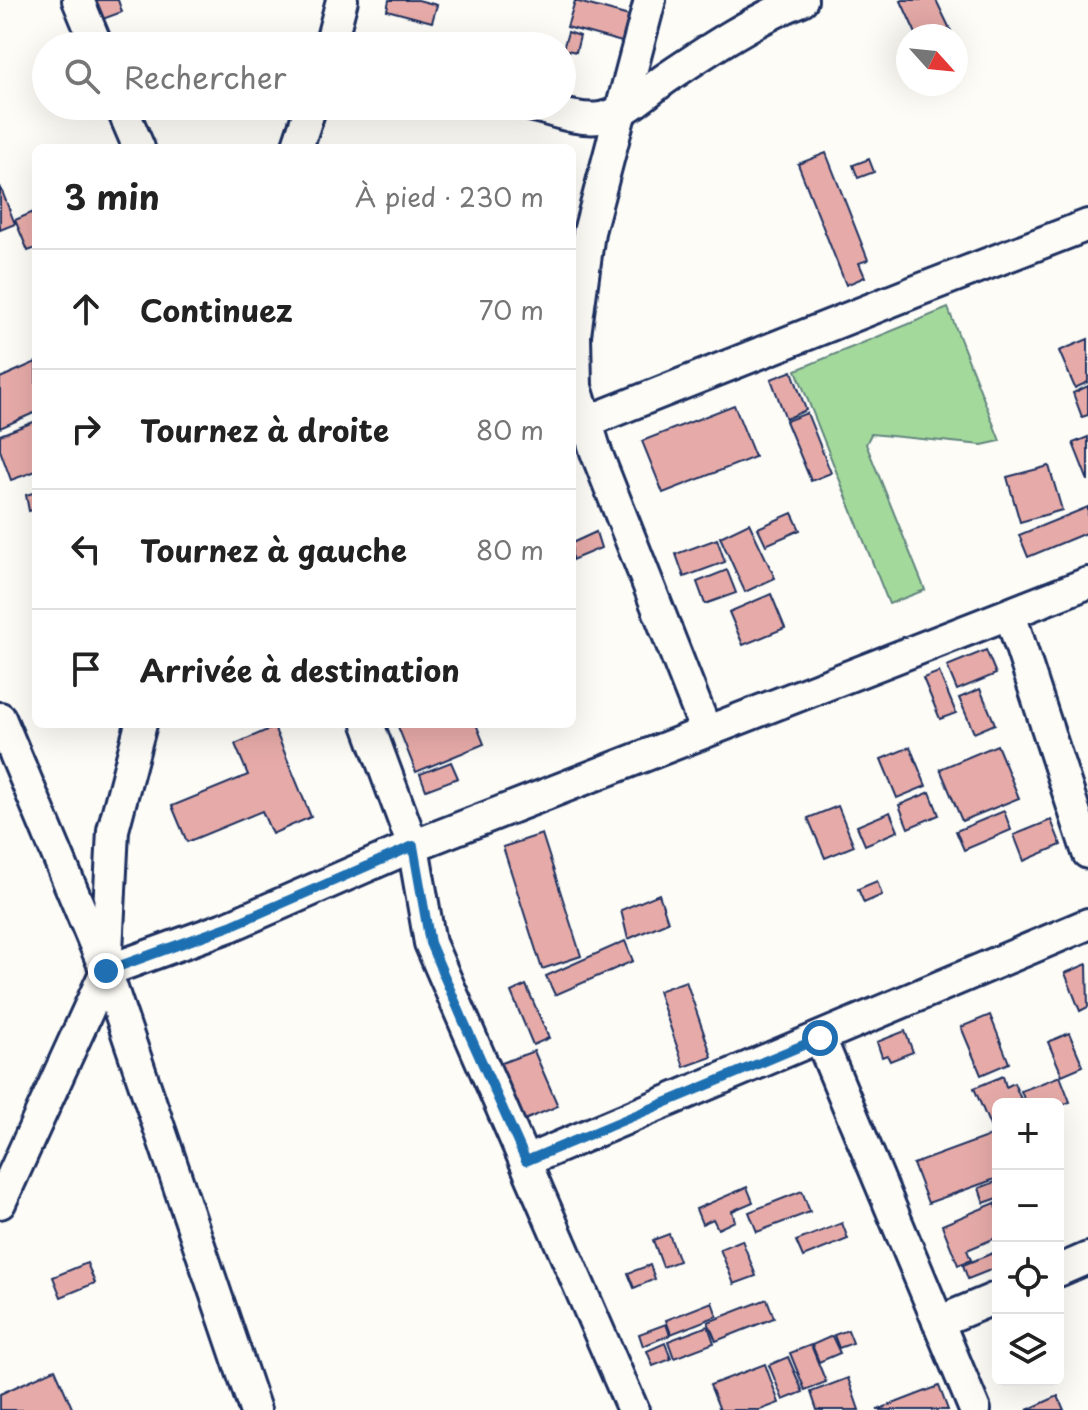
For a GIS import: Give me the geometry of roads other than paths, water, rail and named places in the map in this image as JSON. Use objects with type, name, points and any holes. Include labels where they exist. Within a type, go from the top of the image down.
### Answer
[{"type":"street","points":[[78,0],[91,32]]},
{"type":"street","points":[[334,32],[342,0]]},
{"type":"street","points":[[576,328],[589,232],[650,0]]},
{"type":"street","points":[[576,116],[603,118],[619,112],[741,30],[802,0]]},
{"type":"street","points":[[127,120],[137,144]]},
{"type":"street","points":[[298,144],[306,120]]},
{"type":"street","points":[[586,422],[1088,225]]},
{"type":"street","points":[[576,387],[596,452],[706,731]]},
{"type":"street","points":[[106,971],[230,926],[413,846],[1088,583]]},
{"type":"street","points":[[1010,614],[1088,853]]},
{"type":"street","points":[[0,718],[106,971],[255,1410]]},
{"type":"street","points":[[0,1203],[106,971],[113,830],[140,728]]},
{"type":"street","points":[[369,728],[413,846],[430,943],[633,1410]]},
{"type":"street","points":[[526,1161],[1088,924]]},
{"type":"street","points":[[820,1038],[975,1410]]},
{"type":"street","points":[[1064,1268],[1088,1258]]},
{"type":"street","points":[[938,1322],[992,1300]]}]
